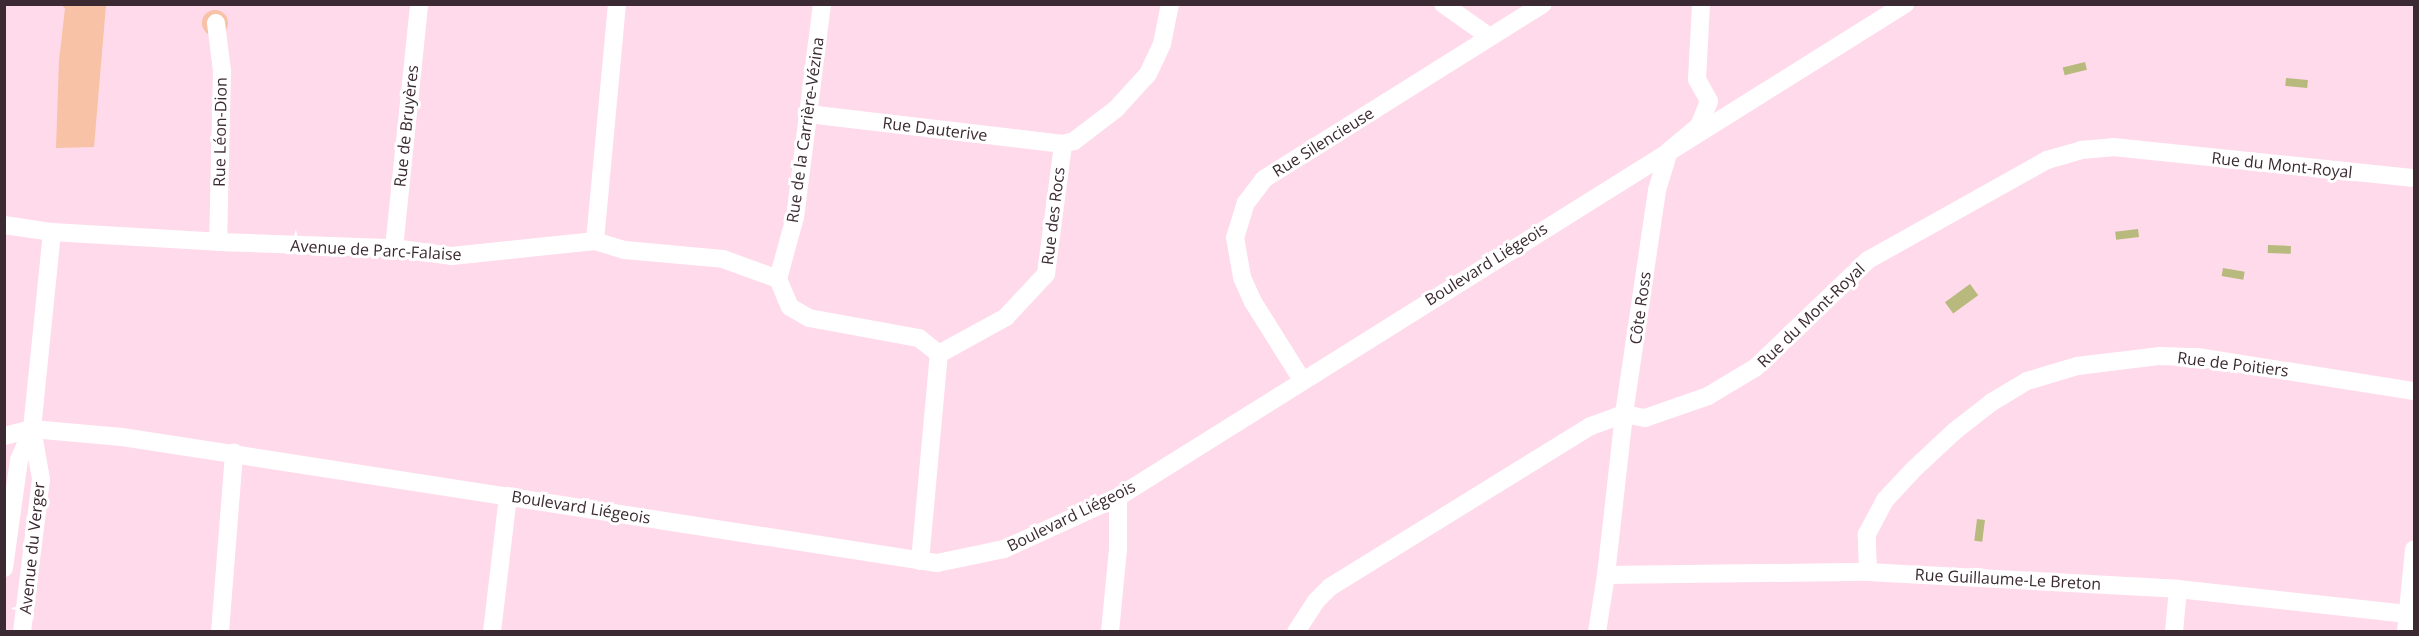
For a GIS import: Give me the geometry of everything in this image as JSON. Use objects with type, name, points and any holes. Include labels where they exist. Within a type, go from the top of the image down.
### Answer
[{"type":"street","name":"Rue de Bruyères","points":[[394,248],[419,4]]},
{"type":"street","points":[[595,241],[617,4]]},
{"type":"street","name":"Rue de la Carrière-Vézina","points":[[778,279],[795,217],[822,4]]},
{"type":"street","name":"Rue des Rocs","points":[[939,354],[1006,317],[1046,274],[1063,144],[1074,141],[1116,109],[1148,74],[1162,44],[1170,4]]},
{"type":"street","points":[[1443,4],[1490,37]]},
{"type":"street","name":"Rue Silencieuse","points":[[1302,380],[1253,302],[1242,277],[1235,238],[1246,203],[1264,179],[1543,4]]},
{"type":"street","points":[[1669,151],[1699,126],[1709,101],[1697,79],[1701,4]]},
{"type":"street","name":"Boulevard Liégeois","points":[[4,436],[32,429],[122,437],[937,563],[1004,549],[1118,496],[1905,4]]},
{"type":"street","name":"Rue Léon-Dion","points":[[216,23],[222,71],[218,242]]},
{"type":"street","name":"Rue Dauterive","points":[[808,114],[1063,144]]},
{"type":"street","name":"Rue du Mont-Royal","points":[[1296,632],[1311,607],[1330,587],[1591,426],[1624,414],[1645,418],[1708,396],[1755,368],[1868,260],[2047,160],[2069,153],[2113,147],[2415,178]]},
{"type":"street","name":"Côte Ross","points":[[1597,632],[1606,575],[1624,414],[1657,190],[1669,151]]},
{"type":"street","name":"Avenue de Parc-Falaise","points":[[4,225],[52,232],[218,242],[394,248],[452,256],[595,241],[625,250],[723,259],[778,279]]},
{"type":"street","name":"Avenue du Verger","points":[[22,632],[40,479],[32,429],[52,232]]},
{"type":"street","points":[[778,279],[790,307],[808,318],[919,338],[939,354],[920,561]]},
{"type":"street","name":"Rue de Poitiers","points":[[1868,572],[1867,534],[1885,500],[1956,430],[1992,402],[2027,381],[2077,366],[2160,356],[2198,357],[2415,391]]},
{"type":"street","name":"Avenue du Verger","points":[[5,566],[20,460],[32,429]]},
{"type":"street","points":[[220,632],[234,453]]},
{"type":"street","points":[[492,632],[508,496]]},
{"type":"street","points":[[1110,632],[1118,549],[1118,496]]},
{"type":"street","points":[[2407,623],[2415,549]]},
{"type":"street","name":"Rue Guillaume-Le Breton","points":[[1606,575],[1868,572],[2178,589],[2407,623]]},
{"type":"street","points":[[2174,632],[2178,589]]},
{"type":"shaded area","points":[[61,5],[106,5],[94,147],[56,148],[59,61],[65,8]]},
{"type":"shaded area","points":[[215,10],[224,14],[228,23],[224,32],[215,36],[206,32],[202,23],[206,14]]},
{"type":"shaded area","points":[[2085,62],[2087,70],[2065,75],[2063,68]]},
{"type":"shaded area","points":[[2286,78],[2308,80],[2307,88],[2285,86]]},
{"type":"shaded area","points":[[2138,229],[2139,237],[2116,240],[2115,232]]},
{"type":"shaded area","points":[[2268,245],[2291,246],[2291,254],[2268,253]]},
{"type":"shaded area","points":[[2223,268],[2245,272],[2243,280],[2222,276]]},
{"type":"shaded area","points":[[1970,284],[1978,295],[1953,314],[1945,302]]},
{"type":"shaded area","points":[[1977,519],[1985,520],[1982,542],[1974,541]]}]
